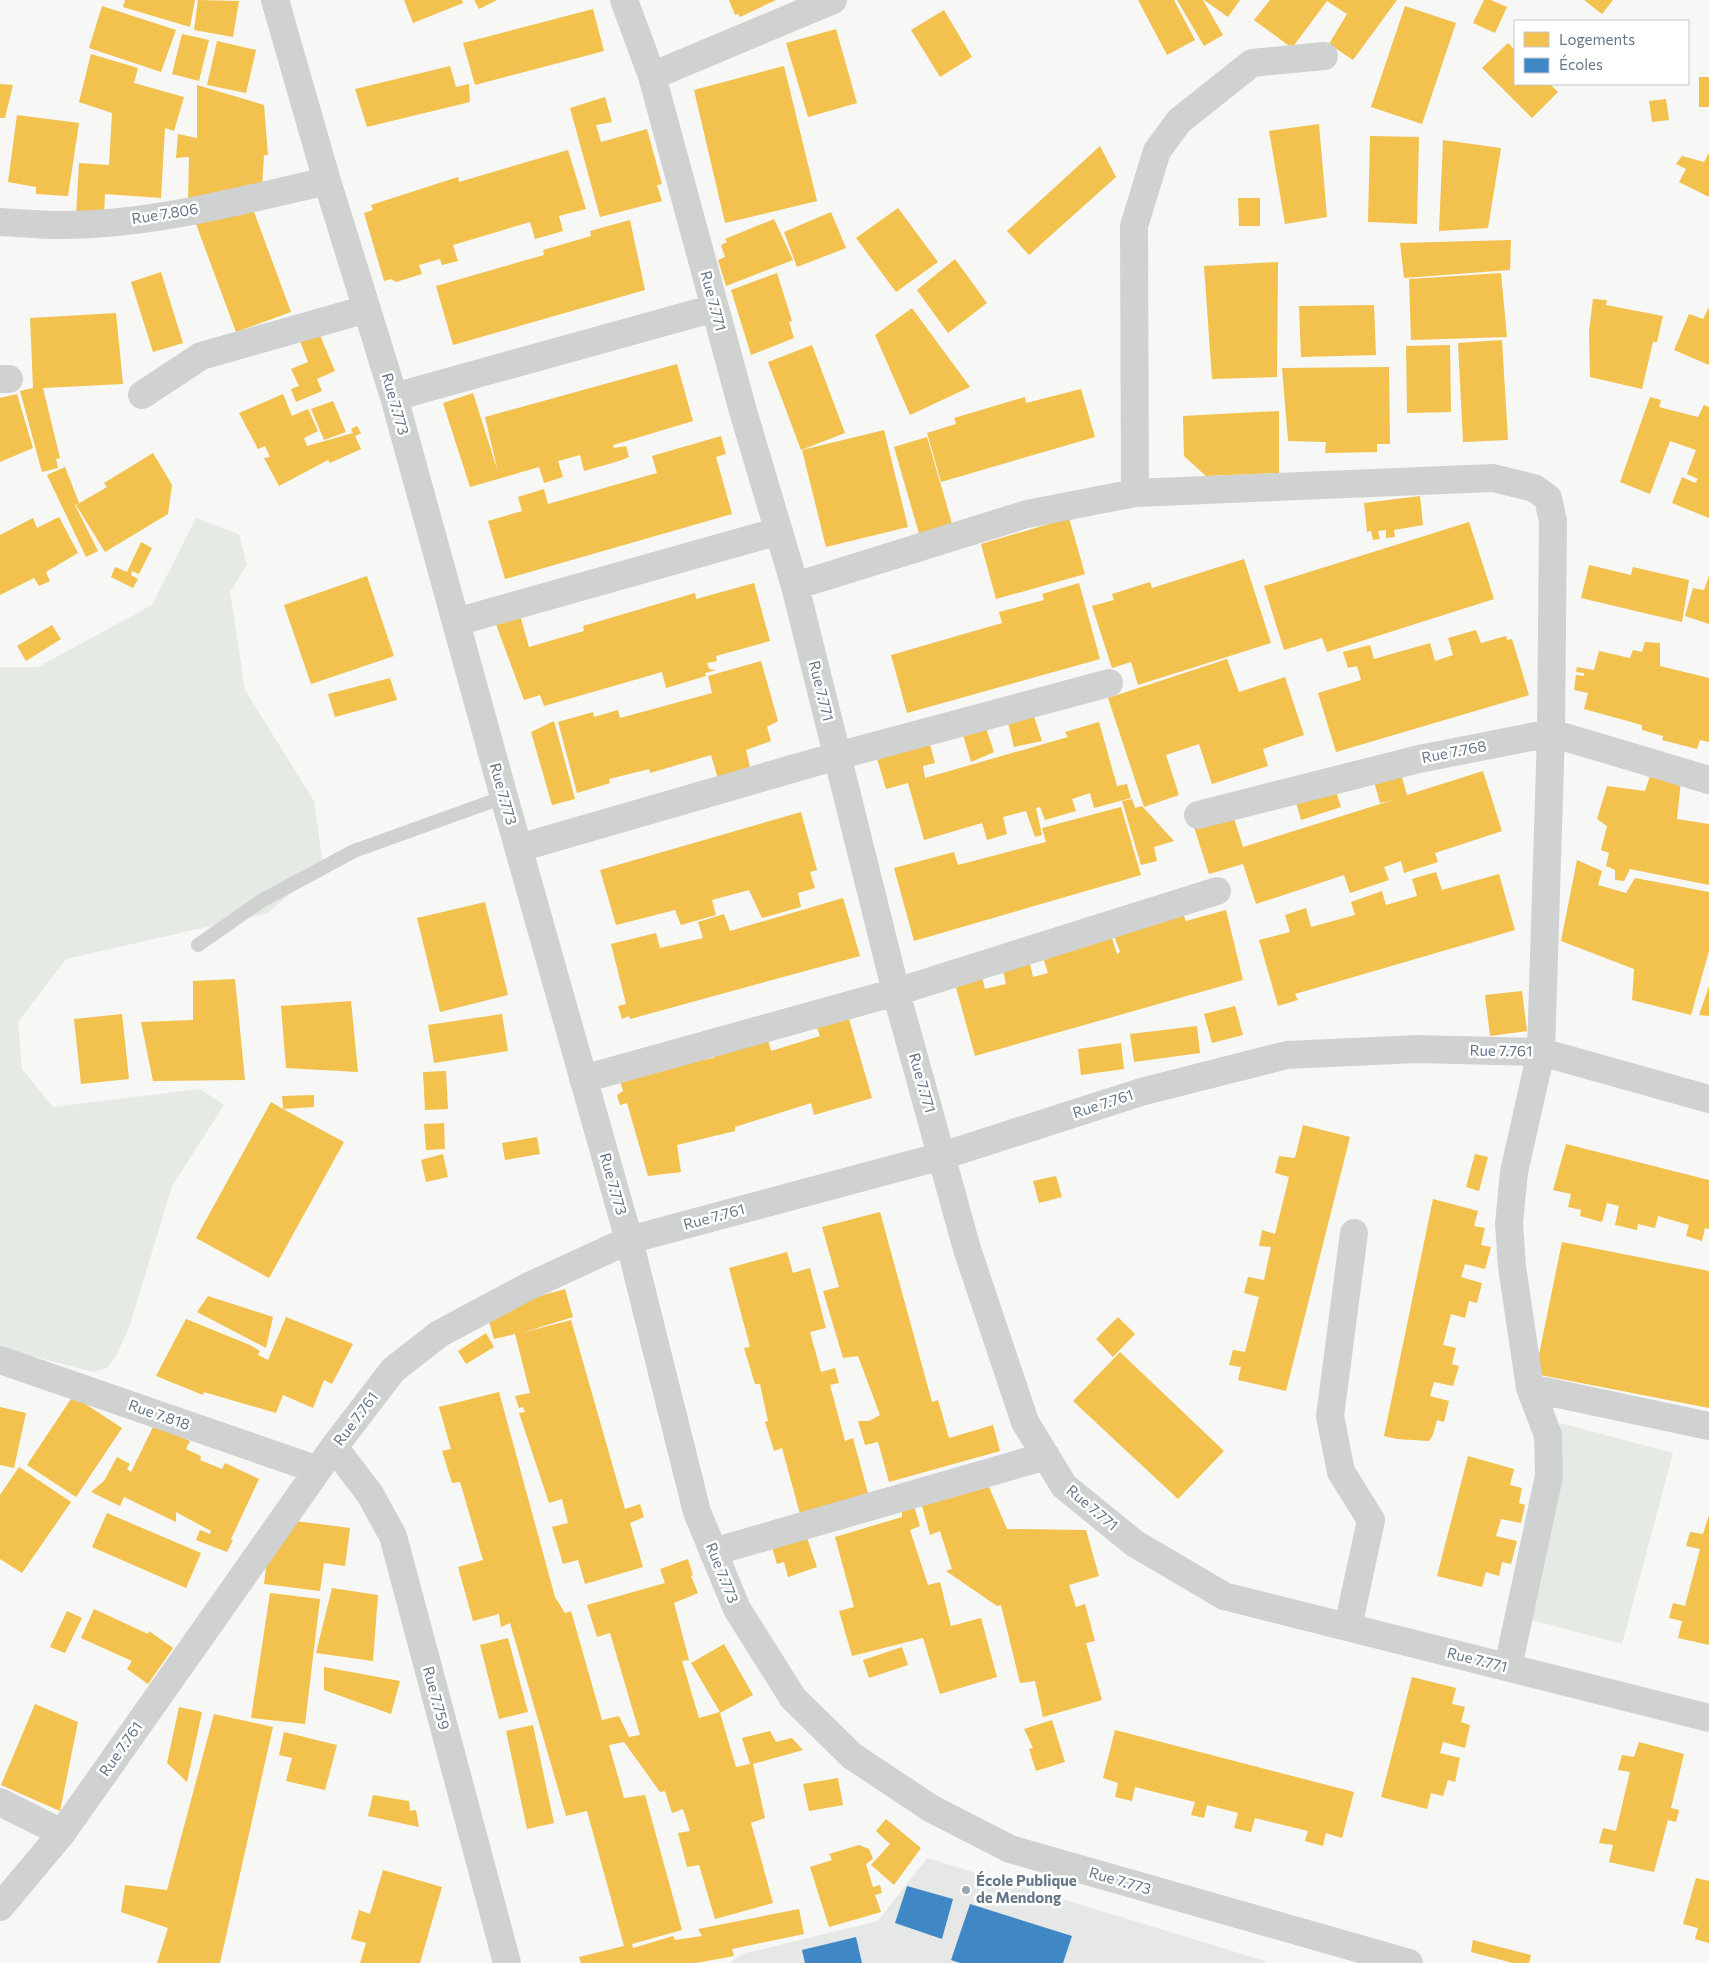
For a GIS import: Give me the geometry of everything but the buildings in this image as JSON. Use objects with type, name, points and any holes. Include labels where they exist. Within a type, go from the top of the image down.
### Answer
[{"type":"street","name":"Rue 7.773","points":[[276,0],[326,181],[394,397],[629,1240],[697,1512],[737,1609],[793,1698],[852,1756],[932,1809],[1010,1849],[1375,1959],[1409,1963]]},
{"type":"street","name":"Rue 7.771","points":[[624,0],[652,76],[743,411],[795,586],[896,992],[967,1249],[1025,1422],[1064,1486],[1134,1543],[1224,1596],[1709,1718]]},
{"type":"street","points":[[652,76],[833,0]]},
{"type":"street","points":[[1135,492],[1134,226],[1157,151],[1179,121],[1252,63],[1324,56]]},
{"type":"street","name":"Rue 7.806","points":[[0,222],[60,225],[122,221],[215,206],[326,181]]},
{"type":"street","points":[[394,397],[715,308]]},
{"type":"street","points":[[142,395],[202,356],[367,309]]},
{"type":"street","points":[[795,586],[1027,514],[1135,492],[1493,478],[1534,488],[1548,498],[1552,521],[1551,733],[1541,1052],[1514,1172],[1509,1223],[1512,1267],[1530,1388],[1548,1435],[1549,1476],[1508,1667]]},
{"type":"street","points":[[456,622],[779,531]]},
{"type":"street","points":[[519,848],[838,756],[1110,683]]},
{"type":"street","name":"Rue 7.768","points":[[1198,815],[1419,759],[1551,733],[1709,780]]},
{"type":"street","points":[[583,1079],[896,992],[1217,891]]},
{"type":"street","name":"Rue 7.761","points":[[0,1907],[62,1834],[334,1447],[393,1370],[439,1334],[527,1287],[629,1240],[942,1156],[1141,1092],[1287,1055],[1417,1049],[1541,1052],[1709,1099]]},
{"type":"street","points":[[1348,1627],[1371,1520],[1341,1472],[1330,1416],[1354,1233]]},
{"type":"street","name":"Rue 7.818","points":[[0,1360],[318,1470]]},
{"type":"street","points":[[1530,1388],[1709,1426]]},
{"type":"street","name":"Rue 7.759","points":[[334,1447],[370,1494],[393,1536],[507,1963]]},
{"type":"street","points":[[713,1552],[1046,1456]]},
{"type":"street","points":[[0,1802],[62,1834]]},
{"type":"lane","points":[[198,945],[261,901],[354,851],[504,797]]},
{"type":"shaded area","points":[[196,518],[239,534],[247,565],[230,592],[245,690],[314,801],[323,865],[268,913],[66,959],[18,1022],[22,1069],[53,1107],[200,1089],[224,1105],[172,1186],[130,1325],[117,1354],[108,1367],[94,1372],[0,1348],[0,667],[38,667],[152,605]]},
{"type":"shaded area","points":[[1560,1423],[1673,1453],[1622,1644],[1509,1614]]},
{"type":"shaded area","name":"École Publique de Mendong","points":[[927,1858],[1265,1961],[1266,1963],[729,1963],[742,1954],[878,1921]]},
{"type":"place","name":"École Publique de Mendong","points":[[966,1890]]}]
